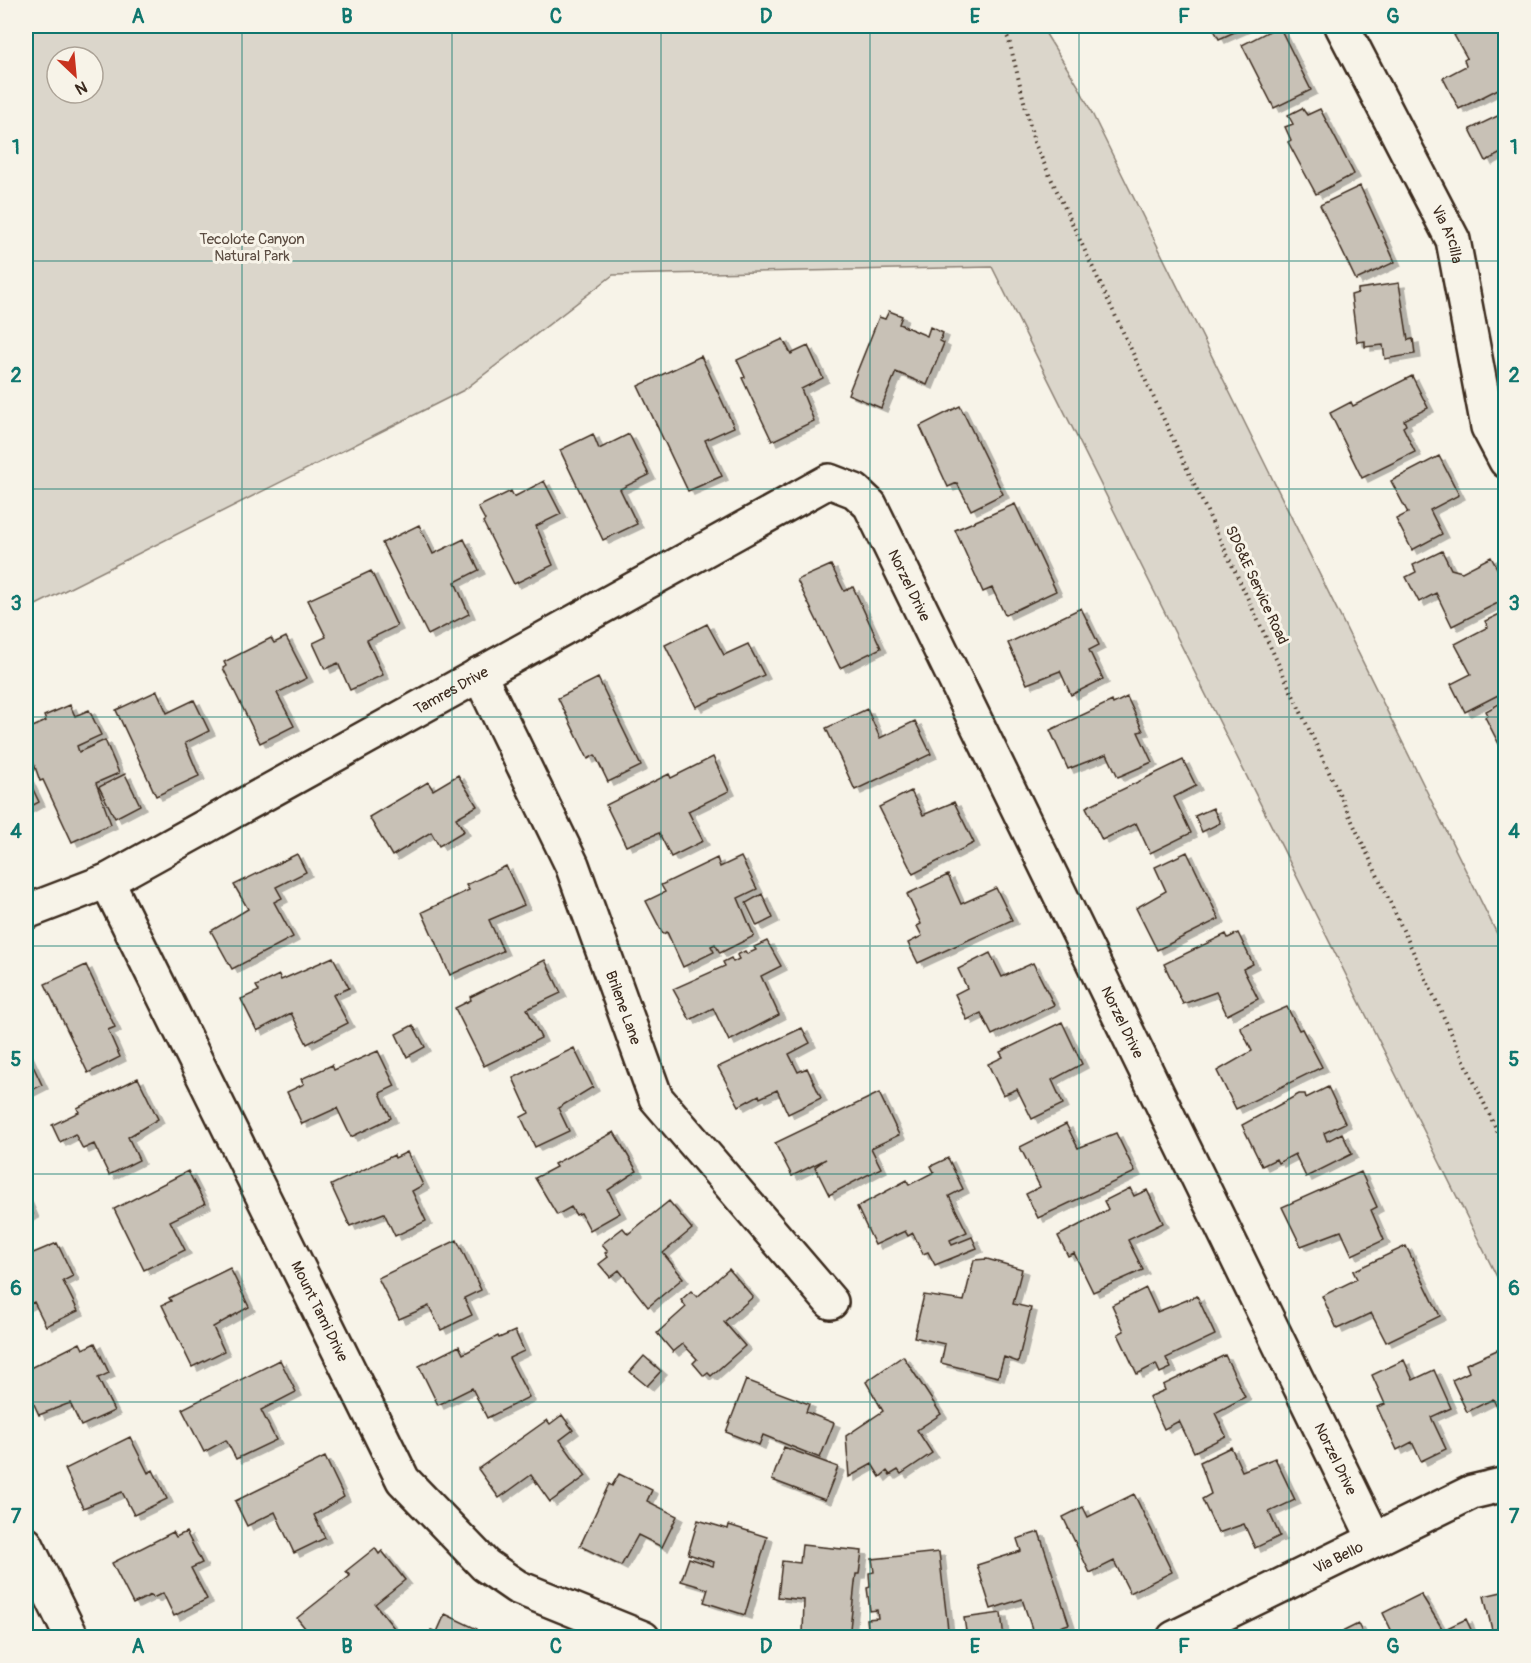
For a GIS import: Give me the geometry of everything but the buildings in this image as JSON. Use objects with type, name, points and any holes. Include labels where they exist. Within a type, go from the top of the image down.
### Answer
[{"type":"street","name":"Via Arcilla","points":[[1342,26],[1453,240],[1488,427],[1506,461]]},
{"type":"street","name":"Tamres Drive","points":[[26,912],[107,881],[829,481],[855,491],[870,505]]},
{"type":"street","name":"Norzel Drive","points":[[870,505],[1374,1538]]},
{"type":"street","name":"Brilene Lane","points":[[479,674],[572,865],[656,1098],[831,1302]]},
{"type":"street","name":"Mount Tami Drive","points":[[107,881],[403,1480],[485,1566],[517,1587],[643,1638]]},
{"type":"street","name":"Via Bello","points":[[1173,1638],[1472,1492],[1506,1484]]},
{"type":"street","points":[[26,1544],[72,1638]]},
{"type":"path","name":"SDG&E Service Road","points":[[1002,26],[1009,40],[1035,142],[1506,1150]]},
{"type":"green space","name":"Tecolote Canyon Natural Park","points":[[26,26],[1041,26],[1079,87],[1505,950],[1505,1293],[992,267],[613,275],[464,390],[26,610]]}]
